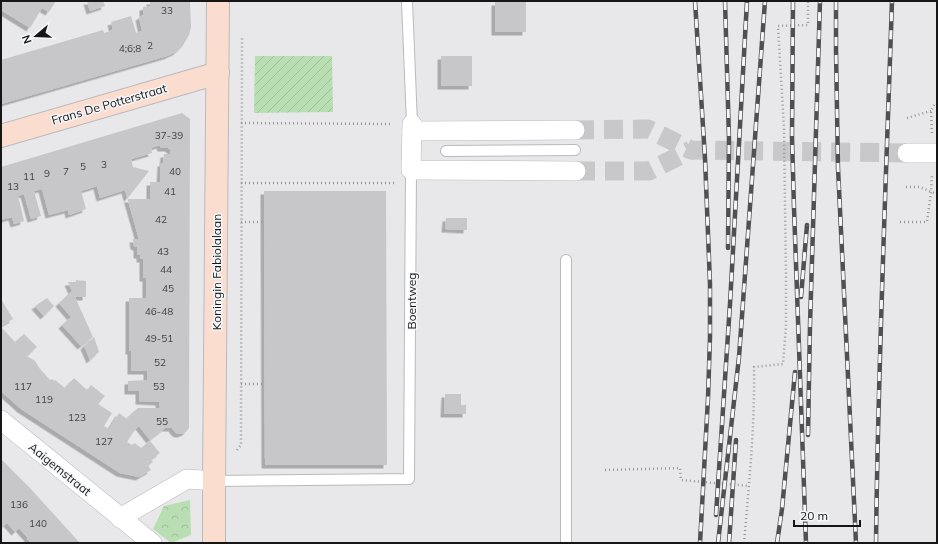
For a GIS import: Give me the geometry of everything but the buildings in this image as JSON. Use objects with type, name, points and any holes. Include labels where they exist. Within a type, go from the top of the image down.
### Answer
[{"type":"street","name":"Koningin Fabiolalaan","points":[[214,543],[218,1]]},
{"type":"street","name":"Frans De Potterstraat","points":[[1,136],[218,72]]},
{"type":"street","points":[[412,128],[575,130]]},
{"type":"street","name":"Boentweg","points":[[411,177],[412,128]]},
{"type":"street","points":[[907,153],[937,153]]},
{"type":"street","points":[[411,177],[576,171]]},
{"type":"street","name":"Aaigemstraat","points":[[1,420],[152,543]]},
{"type":"street","points":[[120,518],[187,479],[214,481]]},
{"type":"lane","points":[[407,1],[412,128]]},
{"type":"lane","points":[[446,151],[575,150]]},
{"type":"lane","name":"Boentweg","points":[[214,481],[409,479],[411,177]]},
{"type":"lane","points":[[566,260],[566,543]]},
{"type":"path","points":[[744,543],[754,412],[754,367],[783,364],[786,326],[784,128],[778,26],[808,25],[808,1]]},
{"type":"path","points":[[242,70],[241,183],[411,177]]},
{"type":"path","points":[[907,118],[931,111],[937,98]]},
{"type":"path","points":[[906,187],[919,187],[937,194]]},
{"type":"path","points":[[900,222],[927,222],[931,192]]},
{"type":"path","points":[[241,222],[264,222]]},
{"type":"path","points":[[241,384],[264,384]]},
{"type":"path","points":[[605,470],[680,468],[681,480],[749,486]]},
{"type":"green space","points":[[255,56],[332,56],[333,112],[254,113]]},
{"type":"green space","points":[[190,500],[191,535],[171,543],[153,529],[164,506]]},
{"type":"tunnel","points":[[575,130],[648,129],[691,150],[907,153]]},
{"type":"tunnel","points":[[576,171],[649,171],[691,150]]},
{"type":"railway","points":[[695,1],[705,158],[710,284],[708,398],[700,543]]},
{"type":"railway","points":[[725,1],[729,139],[728,248]]},
{"type":"railway","points":[[716,515],[730,304],[747,1]]},
{"type":"railway","points":[[718,543],[739,357],[765,1]]},
{"type":"railway","points":[[793,1],[792,137],[806,543]]},
{"type":"railway","points":[[808,435],[820,1]]},
{"type":"railway","points":[[836,1],[838,168],[856,543]]},
{"type":"railway","points":[[876,543],[880,340],[892,1]]},
{"type":"railway","points":[[801,297],[807,225]]},
{"type":"railway","points":[[777,543],[782,509],[795,372]]},
{"type":"railway","points":[[729,543],[736,440]]}]
